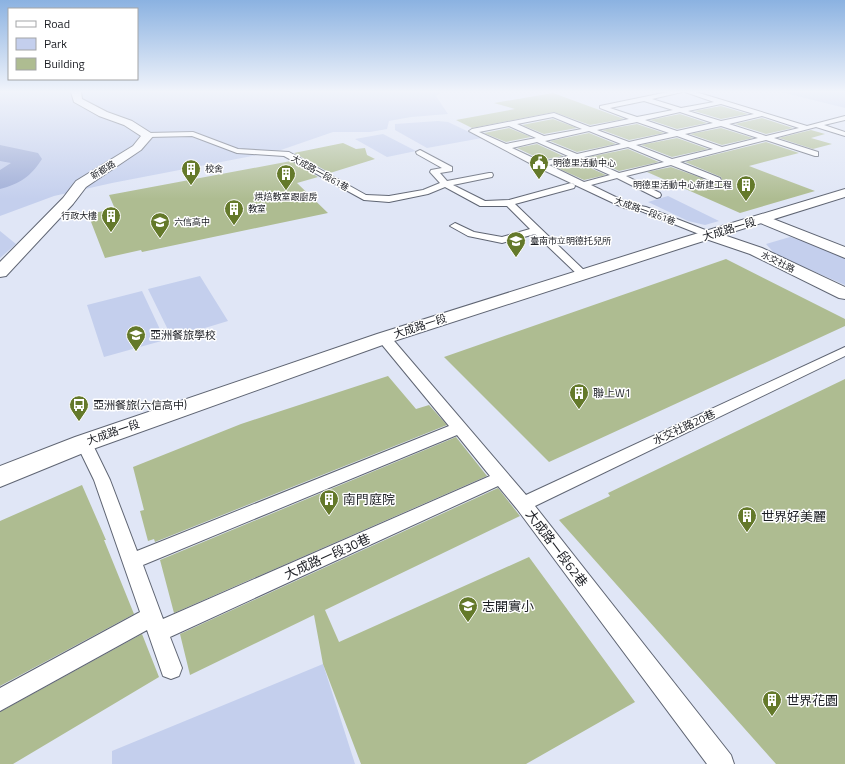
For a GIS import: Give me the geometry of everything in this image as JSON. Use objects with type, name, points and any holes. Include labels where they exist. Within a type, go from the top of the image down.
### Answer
[{"type":"street","points":[[136,128],[148,135]]},
{"type":"street","name":"新都路","points":[[0,272],[68,201],[81,184],[137,148],[148,135]]},
{"type":"street","name":"大成路一段","points":[[0,477],[84,443],[384,338],[583,274],[845,193]]},
{"type":"street","points":[[762,219],[845,253]]},
{"type":"street","name":"水交社路","points":[[709,235],[756,251],[845,294]]},
{"type":"lane","name":"大成路一段61巷","points":[[490,128],[472,131],[540,165],[576,186],[627,206],[644,209],[709,235]]},
{"type":"lane","points":[[518,128],[542,138],[538,140]]},
{"type":"lane","points":[[587,128],[717,180]]},
{"type":"lane","points":[[504,147],[598,128]]},
{"type":"lane","points":[[660,128],[723,150]]},
{"type":"lane","points":[[540,165],[706,128]]},
{"type":"lane","points":[[733,128],[815,154]]},
{"type":"lane","points":[[420,152],[449,169],[434,172],[445,184],[483,204],[509,203],[808,128]]},
{"type":"lane","points":[[825,128],[845,134]]},
{"type":"lane","name":"大成路一段61巷","points":[[148,135],[193,134],[237,151],[286,154],[364,197],[389,199],[425,192],[445,184],[489,175]]},
{"type":"lane","points":[[538,140],[619,176],[657,195]]},
{"type":"lane","points":[[509,203],[583,274]]},
{"type":"lane","points":[[455,226],[471,234],[502,240],[537,230]]},
{"type":"lane","name":"大成路一段62巷","points":[[384,338],[524,504],[722,764]]},
{"type":"lane","name":"水交社路20巷","points":[[524,504],[845,351]]},
{"type":"lane","points":[[132,560],[455,430]]},
{"type":"lane","points":[[84,443],[102,480],[171,668]]},
{"type":"lane","name":"大成路一段30巷","points":[[0,700],[155,624],[496,480]]},
{"type":"green space","points":[[0,128],[387,128],[387,129],[370,132],[333,132],[278,151],[112,183],[54,196],[0,216]]},
{"type":"green space","points":[[395,128],[460,128],[482,138],[427,148],[395,130]]},
{"type":"green space","points":[[383,134],[416,151],[387,157],[355,139]]},
{"type":"green space","points":[[668,196],[719,221],[705,225],[688,221],[648,202]]},
{"type":"green space","points":[[0,231],[16,244],[0,258]]},
{"type":"green space","points":[[790,237],[809,242],[845,257],[845,285],[776,255],[766,244]]},
{"type":"green space","points":[[200,276],[228,321],[172,338],[148,289]]},
{"type":"green space","points":[[142,291],[165,340],[104,357],[87,305]]},
{"type":"green space","points":[[323,664],[355,764],[112,764],[112,751]]},
{"type":"building","points":[[509,128],[531,137],[506,142],[484,133]]},
{"type":"building","points":[[528,128],[577,128],[544,134]]},
{"type":"building","points":[[616,128],[648,128],[664,133],[629,140],[602,130]]},
{"type":"building","points":[[721,128],[753,138],[722,145],[690,134]]},
{"type":"building","points":[[746,128],[793,128],[766,134]]},
{"type":"building","points":[[811,130],[825,134],[811,138],[832,144],[813,149],[779,138]]},
{"type":"building","points":[[589,133],[616,144],[577,152],[550,141]]},
{"type":"building","points":[[677,138],[708,149],[672,157],[641,145]]},
{"type":"building","points":[[766,142],[799,153],[749,166],[815,191],[740,213],[647,172],[671,167],[718,184],[722,180],[721,177],[685,162]]},
{"type":"building","points":[[343,143],[356,149],[365,148],[367,155],[375,159],[330,173],[294,153]]},
{"type":"building","points":[[537,144],[563,156],[542,160],[517,148]]},
{"type":"building","points":[[628,149],[659,162],[619,171],[589,157]]},
{"type":"building","points":[[291,161],[318,177],[297,183],[328,213],[142,252],[141,250],[105,258],[88,214],[115,209],[109,195]]},
{"type":"building","points":[[575,161],[606,175],[584,180],[553,166]]},
{"type":"building","name":"聯上W1","points":[[726,259],[845,319],[845,326],[549,462],[444,357]]},
{"type":"building","points":[[388,376],[416,409],[429,405],[447,425],[155,542],[154,539],[148,541],[140,511],[144,510],[133,467],[241,424]]},
{"type":"building","points":[[845,379],[845,764],[776,764],[559,520],[610,496],[608,493]]},
{"type":"building","name":"南門庭院","points":[[456,437],[487,476],[174,613],[160,560]]},
{"type":"building","points":[[82,485],[106,540],[104,540],[134,614],[0,686],[0,521]]},
{"type":"building","points":[[498,488],[520,516],[325,610],[339,642],[529,557],[635,702],[526,764],[361,764],[323,664],[314,615],[190,675],[180,634]]},
{"type":"building","points":[[142,634],[159,677],[13,764],[0,764],[0,712]]},
{"type":"waterway","points":[[0,153],[29,159],[20,170],[0,181]]},
{"type":"place","name":"明德里活動中心","points":[[539,180]]},
{"type":"place","name":"校舍","points":[[191,186]]},
{"type":"place","name":"烘焙教室跟廚房","points":[[286,191]]},
{"type":"place","name":"明德里活動中心新建工程","points":[[746,202]]},
{"type":"place","name":"教室","points":[[234,226]]},
{"type":"place","name":"行政大樓","points":[[111,233]]},
{"type":"place","name":"六信高中","points":[[160,239]]},
{"type":"place","name":"臺南市立明德托兒所","points":[[516,258]]},
{"type":"place","name":"亞洲餐旅學校","points":[[136,352]]},
{"type":"place","name":"聯上W1","points":[[579,410]]},
{"type":"place","name":"亞洲餐旅(六信高中)","points":[[79,422]]},
{"type":"place","name":"南門庭院","points":[[329,516]]},
{"type":"place","name":"世界好美麗","points":[[747,533]]},
{"type":"place","name":"志開實小","points":[[468,623]]},
{"type":"place","name":"世界花園","points":[[772,717]]}]
